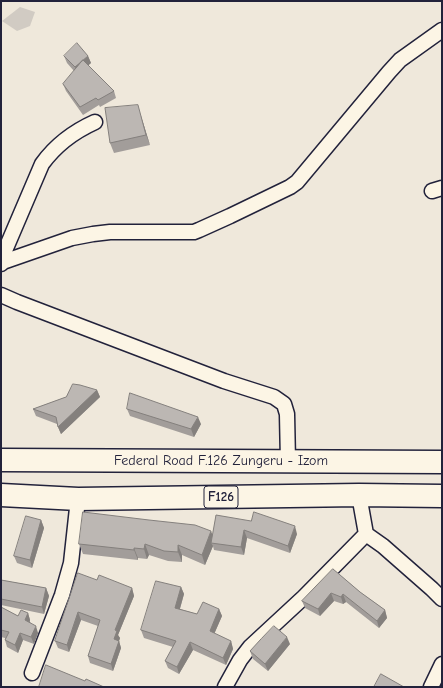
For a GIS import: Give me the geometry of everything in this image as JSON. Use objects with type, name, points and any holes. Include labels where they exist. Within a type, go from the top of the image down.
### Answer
[{"type":"main road","name":"Federal Road F.126 Zungeru - Izom","points":[[1,460],[442,462]]},
{"type":"main road","name":"F126","points":[[1,495],[78,499],[359,495],[442,496]]},
{"type":"street","points":[[1,264],[72,238],[93,234],[110,232],[194,232],[290,187],[297,182],[400,60],[442,30]]},
{"type":"street","points":[[1,260],[42,164],[48,155],[75,132],[95,122]]},
{"type":"street","points":[[1,295],[224,381],[274,397],[284,404],[287,414],[288,462]]},
{"type":"street","points":[[359,495],[366,534],[383,546],[442,599]]},
{"type":"street","points":[[32,673],[62,595],[71,563],[78,499]]},
{"type":"street","points":[[225,687],[240,660],[250,647],[304,597],[366,534]]},
{"type":"street","points":[[431,687],[442,664]]},
{"type":"shaded area","points":[[20,7],[35,12],[30,26],[17,31],[2,21]]},
{"type":"building","points":[[77,43],[88,56],[75,67],[64,56]]},
{"type":"building","points":[[83,60],[114,91],[98,100],[96,98],[80,107],[63,84]]},
{"type":"building","points":[[138,105],[146,135],[110,143],[105,108]]},
{"type":"building","points":[[73,384],[97,390],[58,427],[56,417],[33,409],[66,397]]},
{"type":"building","points":[[130,393],[198,417],[191,429],[127,409]]},
{"type":"building","points":[[83,512],[195,525],[211,531],[202,555],[178,545],[178,552],[164,551],[145,544],[144,549],[134,548],[134,550],[79,544]]},
{"type":"building","points":[[254,512],[295,526],[288,546],[244,530],[241,547],[211,543],[216,515],[251,521]]},
{"type":"building","points":[[26,516],[41,520],[30,560],[14,556]]},
{"type":"building","points":[[333,569],[360,592],[385,610],[377,621],[343,594],[341,597],[331,593],[318,609],[302,601]]},
{"type":"building","points":[[78,573],[97,580],[99,575],[132,588],[115,630],[117,631],[114,639],[119,641],[111,664],[88,656],[100,620],[78,612],[67,645],[55,641]]},
{"type":"building","points":[[1,580],[46,588],[42,607],[1,599]]},
{"type":"building","points":[[156,581],[181,587],[175,608],[197,614],[203,602],[219,609],[210,631],[231,641],[223,658],[190,642],[177,667],[165,661],[176,641],[141,630]]},
{"type":"building","points":[[1,607],[18,616],[21,610],[28,613],[25,620],[36,626],[31,637],[20,633],[15,645],[5,640],[9,632],[1,630]]},
{"type":"building","points":[[274,626],[287,637],[265,664],[250,651]]},
{"type":"building","points":[[46,665],[85,681],[86,679],[104,687],[39,687]]},
{"type":"building","points":[[381,674],[404,687],[374,687]]}]
